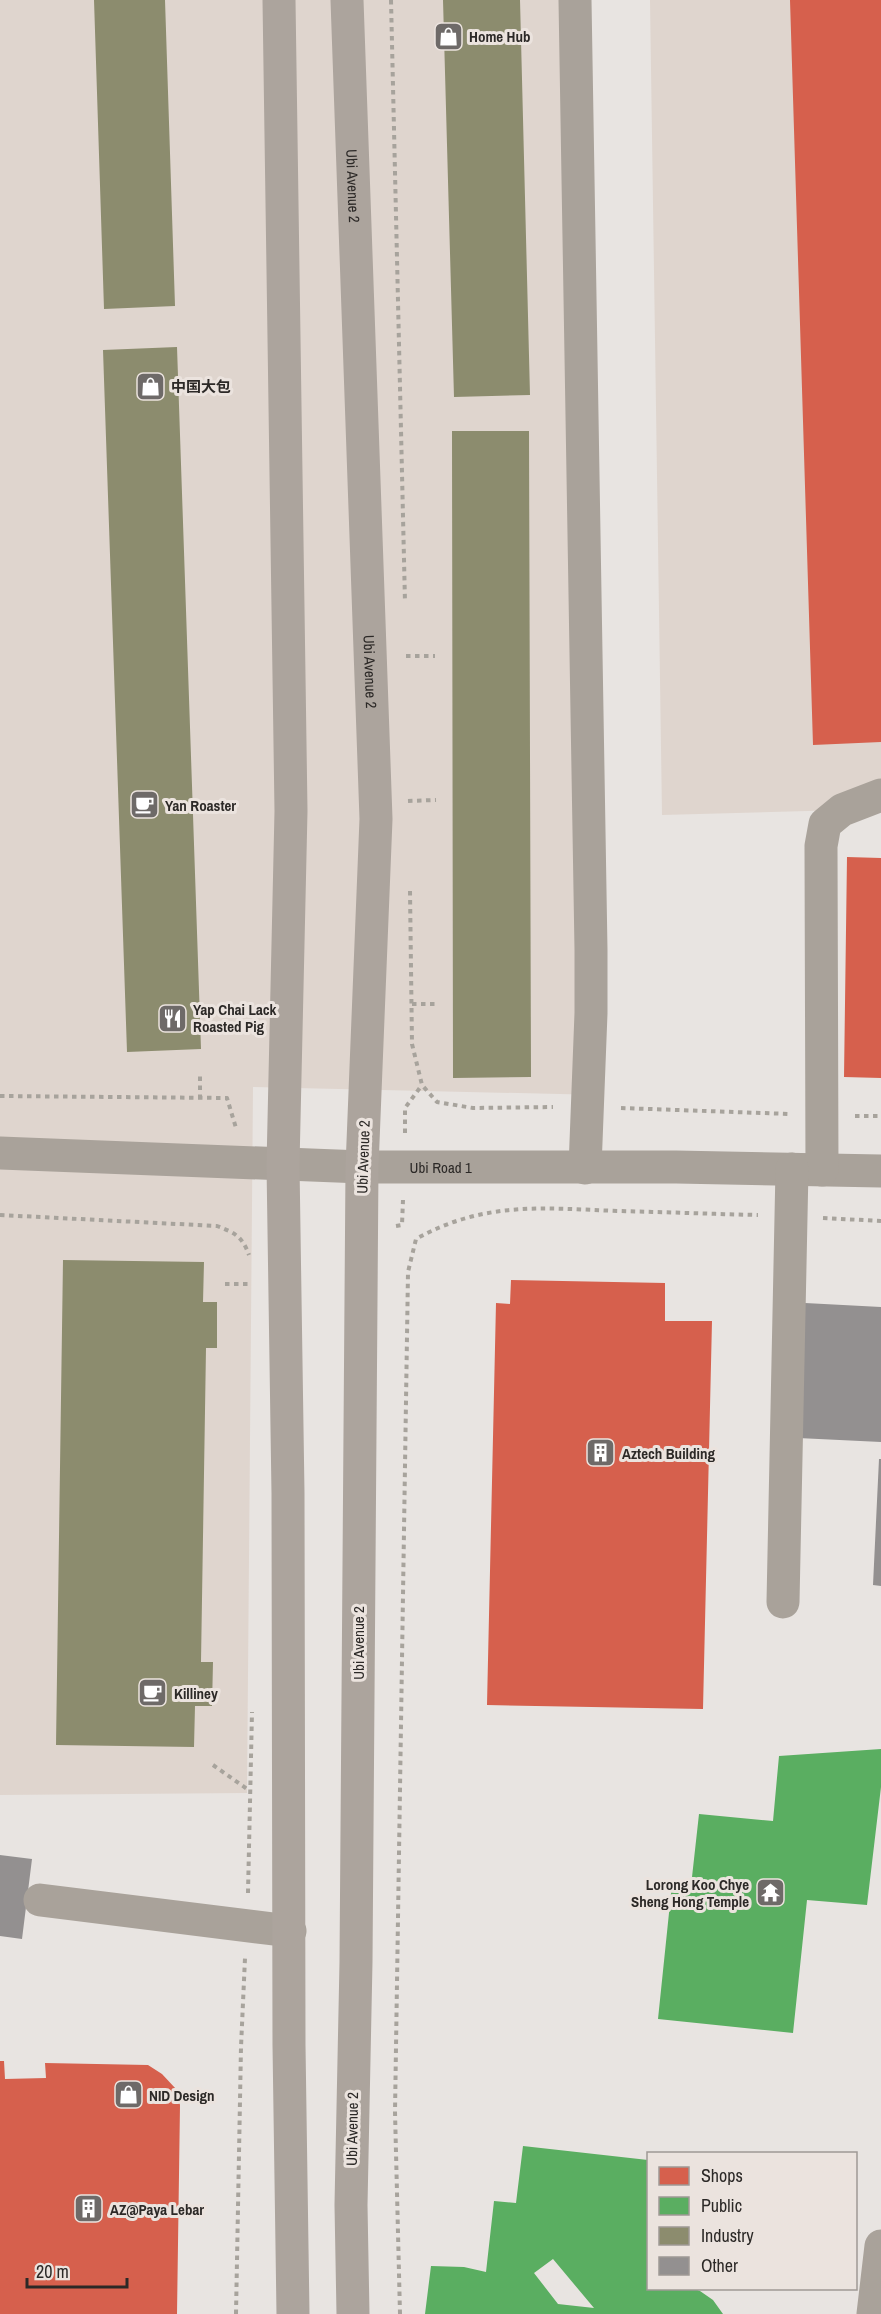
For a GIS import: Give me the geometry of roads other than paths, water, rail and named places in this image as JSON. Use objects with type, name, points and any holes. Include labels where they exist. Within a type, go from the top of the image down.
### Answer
[{"type":"main road","points":[[279,0],[291,811],[283,1165],[288,1504],[293,2314]]},
{"type":"main road","name":"Ubi Avenue 2","points":[[347,0],[376,819],[362,1167],[356,1939],[351,2205],[353,2314]]},
{"type":"street","points":[[575,0],[591,950],[585,1168]]},
{"type":"street","points":[[783,1602],[792,1216],[822,1115],[821,846],[825,824],[842,810],[881,795]]},
{"type":"street","name":"Ubi Road 1","points":[[0,1153],[362,1167],[676,1167],[881,1171]]},
{"type":"street","points":[[40,1900],[290,1931]]},
{"type":"street","points":[[873,2314],[881,2247]]},
{"type":"place","name":"Home Hub","points":[[448,36]]},
{"type":"place","name":"中国大包","points":[[150,386]]},
{"type":"place","name":"Yan Roaster","points":[[144,805]]},
{"type":"place","name":"Yap Chai Lack Roasted Pig","points":[[172,1018]]},
{"type":"place","name":"Aztech Building","points":[[601,1453]]},
{"type":"place","name":"Killiney","points":[[153,1693]]},
{"type":"place","name":"Lorong Koo Chye Sheng Hong Temple","points":[[770,1893]]},
{"type":"place","name":"NID Design","points":[[128,2095]]},
{"type":"place","name":"AZ@Paya Lebar","points":[[89,2209]]}]
